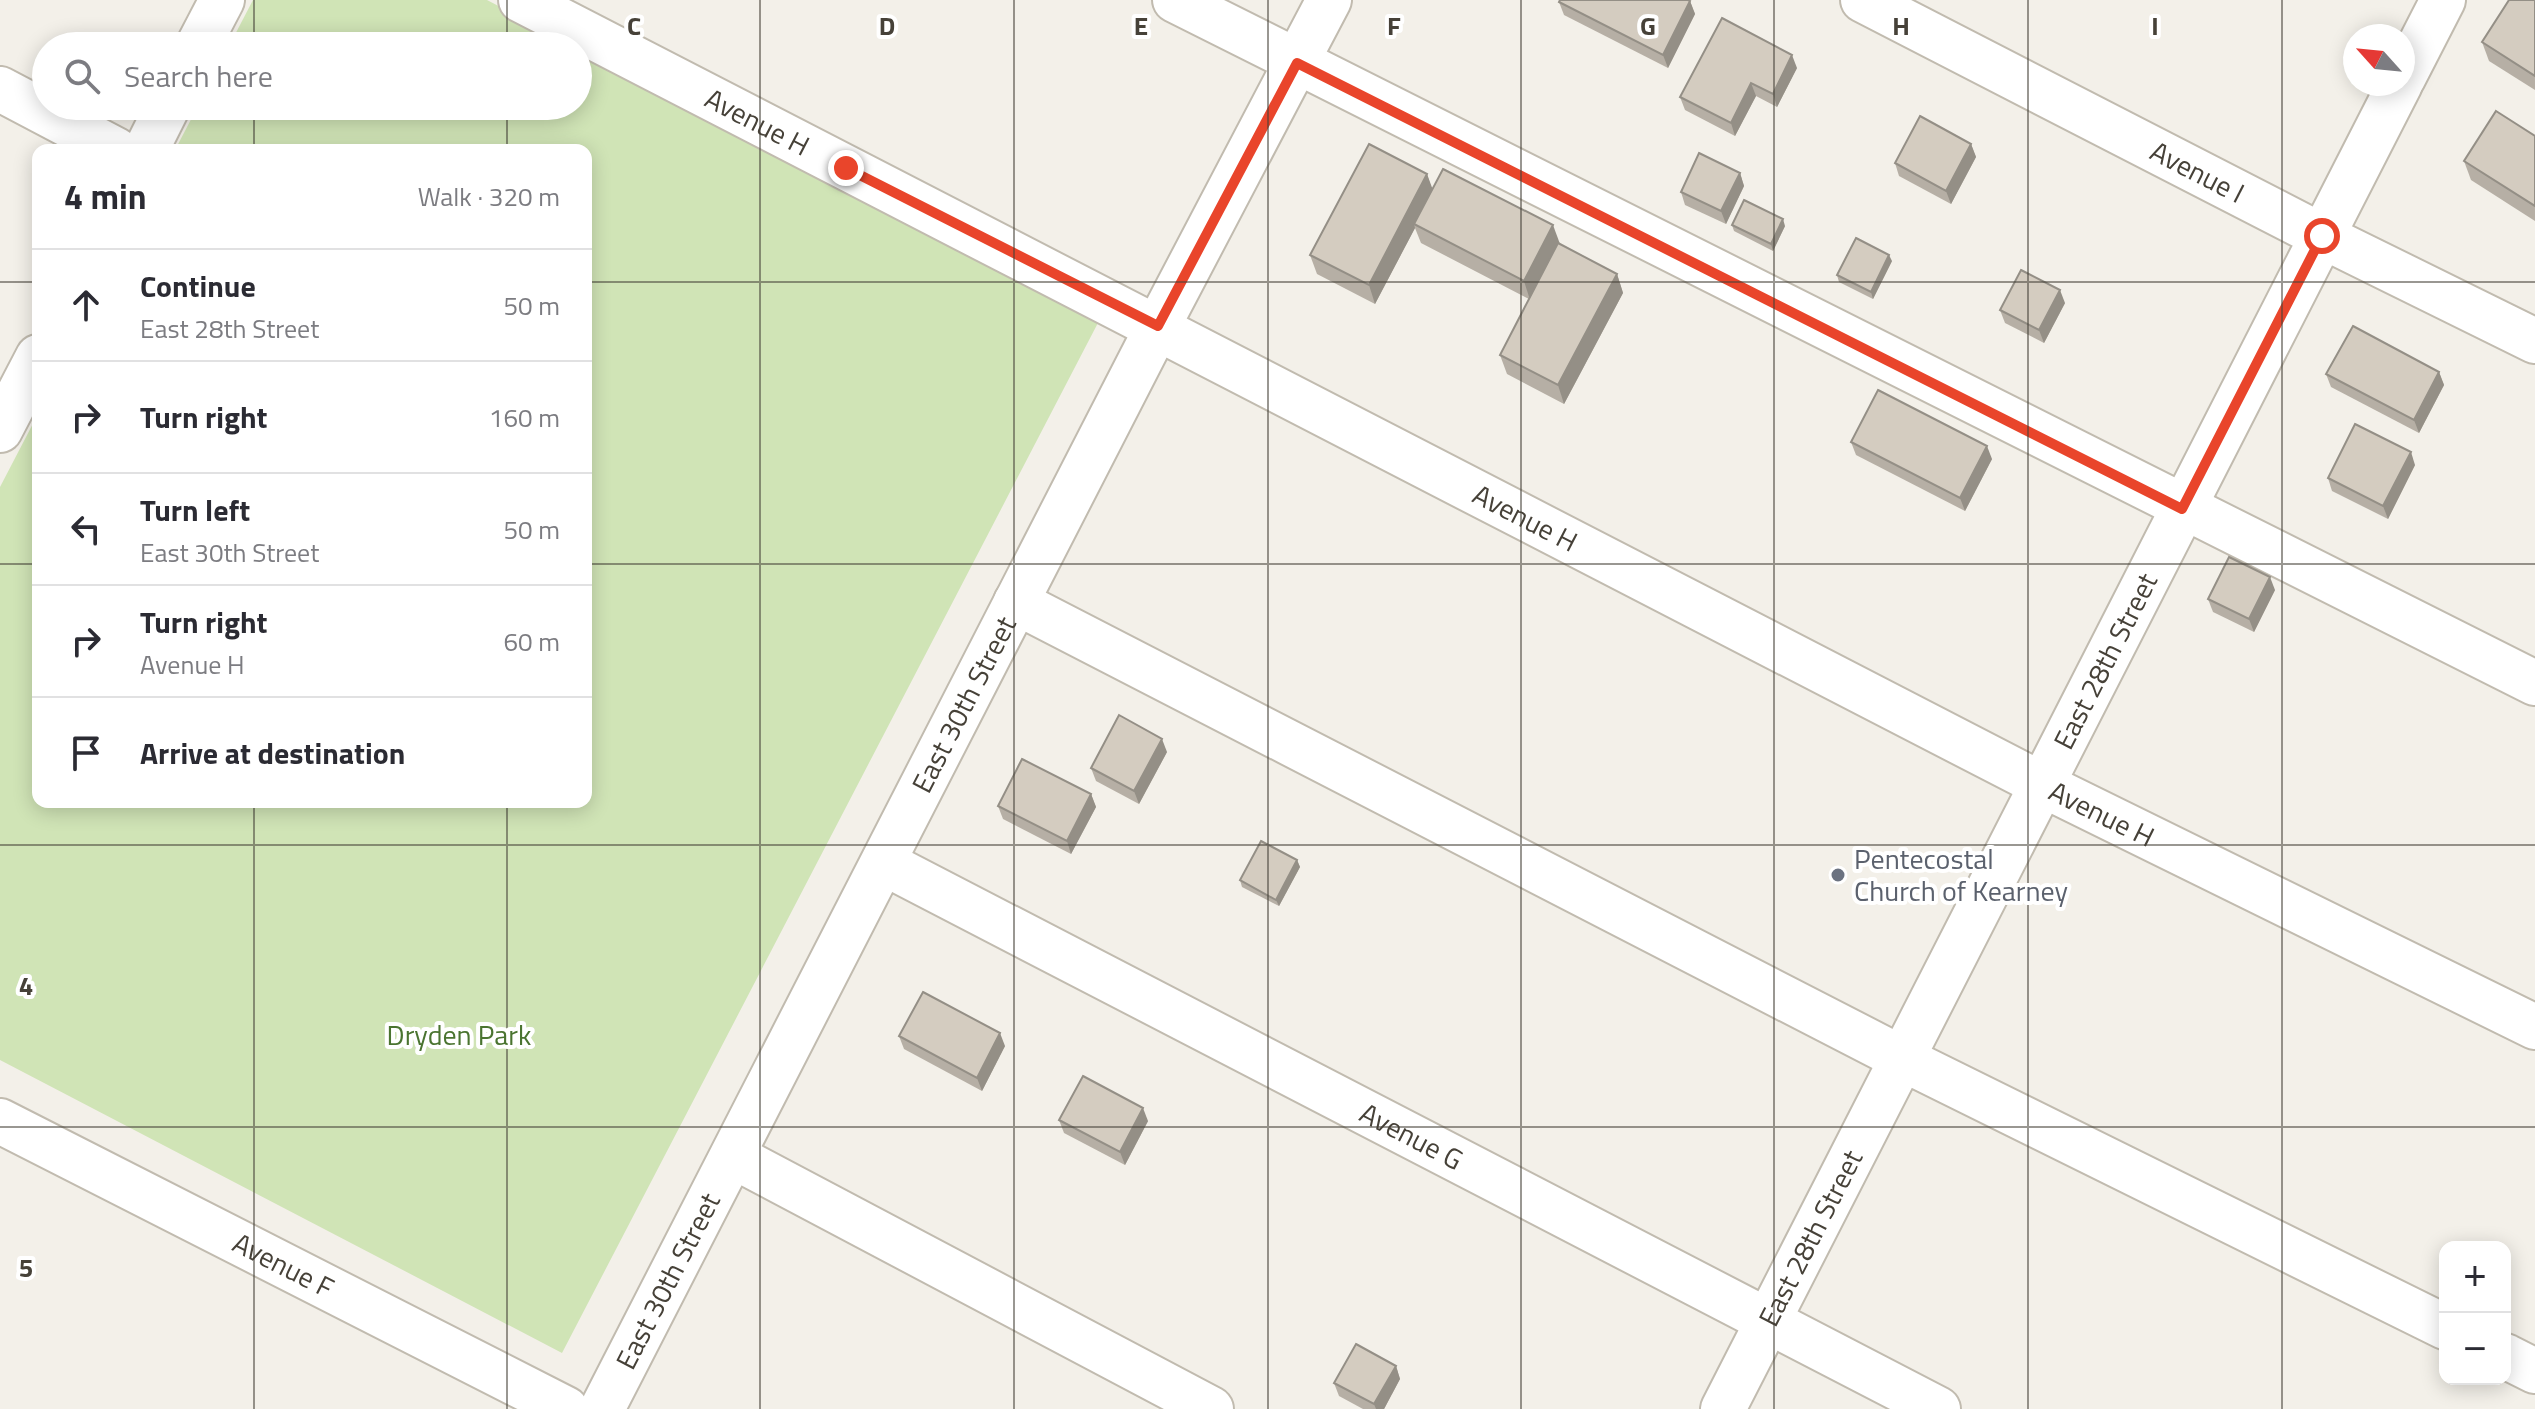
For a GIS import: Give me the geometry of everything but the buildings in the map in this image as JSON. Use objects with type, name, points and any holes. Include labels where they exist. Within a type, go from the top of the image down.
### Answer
[{"type":"street","points":[[205,32],[222,0]]},
{"type":"street","name":"Avenue H","points":[[521,0],[584,32]]},
{"type":"street","points":[[1175,0],[2182,509],[2535,683]]},
{"type":"street","name":"East 30th Street","points":[[602,1409],[1158,326],[1329,0]]},
{"type":"street","name":"Avenue I","points":[[1863,0],[2322,236],[2535,341]]},
{"type":"street","points":[[2415,55],[2443,0]]},
{"type":"street","name":"Avenue H","points":[[592,36],[2041,784],[2535,1027]]},
{"type":"street","points":[[0,89],[32,106]]},
{"type":"street","name":"East 28th Street","points":[[1723,1409],[2394,96]]},
{"type":"street","points":[[59,120],[105,144]]},
{"type":"street","points":[[149,144],[161,120]]},
{"type":"street","points":[[2,422],[32,368]]},
{"type":"street","points":[[1016,602],[1901,1058],[2439,1324]]},
{"type":"street","name":"Avenue G","points":[[884,863],[1938,1409]]},
{"type":"street","name":"Avenue F","points":[[0,1121],[566,1409]]},
{"type":"street","points":[[733,1156],[1211,1409]]},
{"type":"street","points":[[2511,1359],[2535,1371]]},
{"type":"green space","points":[[253,0],[487,0],[548,32],[236,32]]},
{"type":"green space","name":"Dryden Park","points":[[592,54],[1100,319],[562,1353],[0,1060],[0,487],[32,426],[32,808],[592,808],[592,144],[178,144],[191,120],[592,120]]},
{"type":"place","name":"Pentecostal Church of Kearney","points":[[1838,875]]},
{"type":"route","points":[[846,168],[1158,326],[1297,63],[2182,509],[2322,236]]}]
